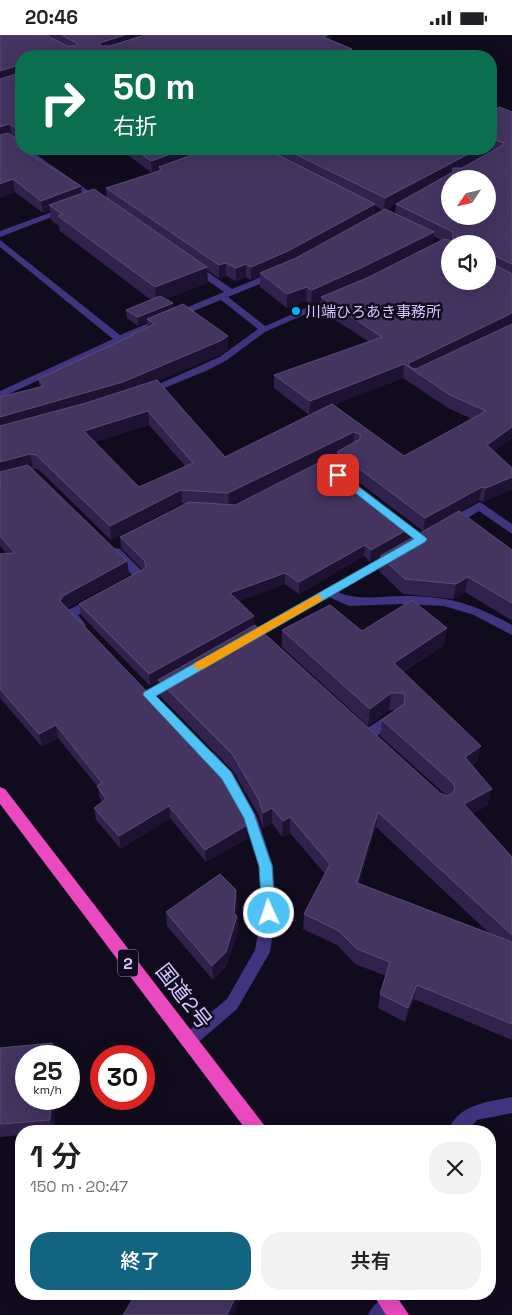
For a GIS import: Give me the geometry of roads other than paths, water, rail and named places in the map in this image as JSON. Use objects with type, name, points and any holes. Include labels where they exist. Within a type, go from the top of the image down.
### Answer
[{"type":"highway","name":"国道2号","points":[[0,793],[253,1125]]},
{"type":"street","points":[[497,110],[512,116]]},
{"type":"street","points":[[31,155],[91,200],[104,200]]},
{"type":"street","points":[[0,234],[78,205]]},
{"type":"street","points":[[0,243],[120,340]]},
{"type":"street","points":[[184,260],[232,293]]},
{"type":"street","points":[[0,395],[120,340],[283,272]]},
{"type":"street","points":[[138,396],[224,358],[264,329],[348,293]]},
{"type":"street","points":[[223,297],[264,329]]},
{"type":"street","points":[[299,477],[328,467],[353,450]]},
{"type":"street","points":[[239,643],[259,637],[328,593],[480,506],[512,530]]},
{"type":"street","points":[[392,516],[421,539]]},
{"type":"street","points":[[111,544],[140,576],[122,585]]},
{"type":"street","points":[[328,593],[349,601],[402,600],[444,602],[478,612],[512,631]]},
{"type":"street","points":[[90,634],[70,614],[105,595]]},
{"type":"street","points":[[148,695],[182,676]]},
{"type":"street","points":[[368,735],[395,715]]},
{"type":"street","points":[[188,1041],[232,1004],[262,952],[269,913],[266,866],[250,817],[227,776],[200,749]]},
{"type":"street","points":[[462,1125],[473,1113],[512,1105]]},
{"type":"place","name":"川端ひろあき事務所","points":[[296,311]]}]
